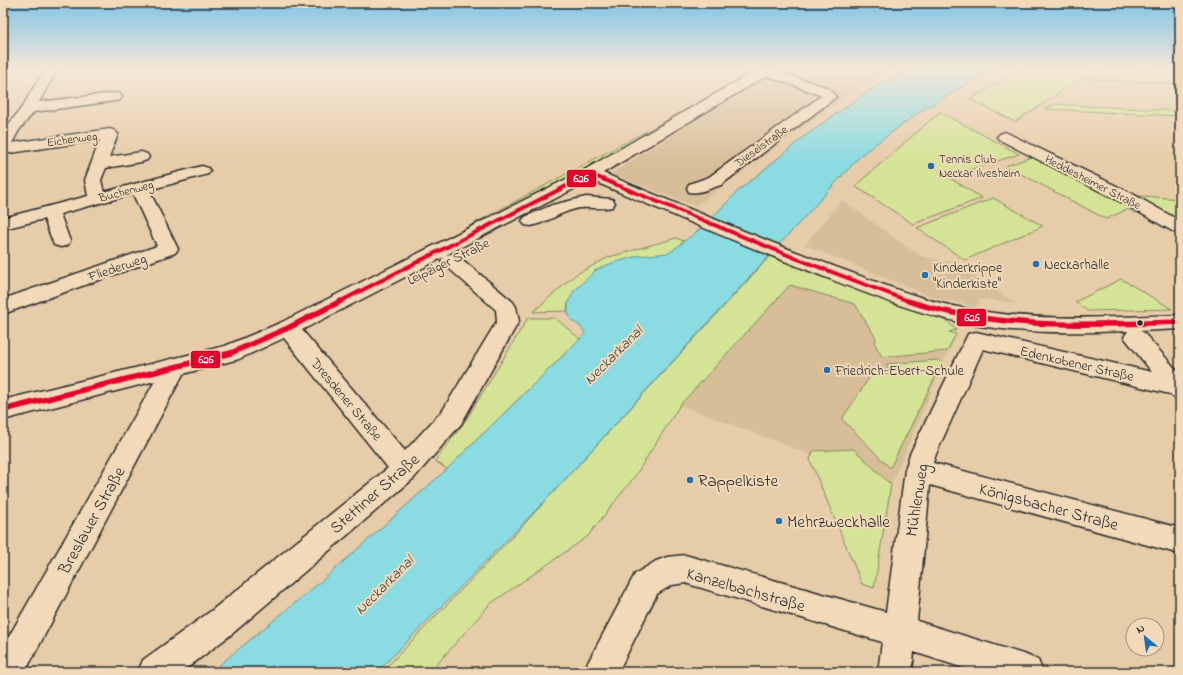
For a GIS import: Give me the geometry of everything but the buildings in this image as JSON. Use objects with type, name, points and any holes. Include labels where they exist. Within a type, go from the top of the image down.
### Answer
[{"type":"street","points":[[3,147],[8,130],[29,108],[34,100]]},
{"type":"street","points":[[29,108],[96,100]]},
{"type":"street","points":[[3,410],[231,353],[291,332],[590,174],[716,100]]},
{"type":"street","name":"Dieselstraße","points":[[695,188],[715,181],[782,130],[825,100]]},
{"type":"street","name":"Eichenweg","points":[[3,147],[110,134],[93,180],[97,199]]},
{"type":"street","name":"Heddesheimer Straße","points":[[1005,137],[1124,197],[1180,228]]},
{"type":"street","name":"Eichenweg","points":[[99,164],[141,157]]},
{"type":"street","name":"Buchenweg","points":[[3,224],[202,171]]},
{"type":"street","points":[[590,174],[782,253],[905,300],[947,312],[987,320],[1030,324],[1180,322]]},
{"type":"street","name":"Fliederweg","points":[[3,307],[168,249],[138,188]]},
{"type":"street","name":"Leipziger Straße","points":[[291,332],[451,260],[567,205],[606,203]]},
{"type":"street","points":[[50,211],[61,241]]},
{"type":"street","name":"Stettiner Straße","points":[[155,672],[222,622],[405,470],[452,417],[508,321],[506,307],[451,260]]},
{"type":"street","name":"Dresdener Straße","points":[[291,332],[405,470]]},
{"type":"street","points":[[1135,337],[1179,388]]},
{"type":"street","name":"Edenkobener Straße","points":[[976,340],[1179,388]]},
{"type":"street","name":"Mühlenweg","points":[[895,672],[918,470],[923,454],[976,340]]},
{"type":"street","name":"Breslauer Straße","points":[[7,672],[174,368]]},
{"type":"street","name":"Königsbacher Straße","points":[[918,470],[1180,541]]},
{"type":"street","name":"Kanzelbachstraße","points":[[600,672],[646,584],[667,571],[685,569],[925,639],[1026,672]]},
{"type":"shaded area","points":[[727,100],[842,100],[695,206],[611,174]]},
{"type":"shaded area","points":[[842,200],[920,256],[956,264],[1015,303],[980,299],[976,307],[930,296],[805,245]]},
{"type":"shaded area","name":"Friedrich-Ebert-Schule","points":[[790,285],[956,334],[891,485],[680,405]]},
{"type":"green space","points":[[705,100],[708,100],[586,172],[365,282]]},
{"type":"green space","points":[[971,100],[1049,100],[1015,122]]},
{"type":"green space","points":[[1054,104],[1180,111],[1180,116],[1045,109]]},
{"type":"green space","name":"Tennis Club Neckar Ilvesheim","points":[[940,112],[1019,154],[948,177],[982,198],[913,224],[855,186]]},
{"type":"green space","points":[[1034,156],[1142,209],[1135,213],[1128,209],[1106,219],[1006,166]]},
{"type":"green space","points":[[1128,195],[1180,199],[1180,224]]},
{"type":"green space","points":[[993,198],[1043,226],[965,260],[917,228]]},
{"type":"green space","points":[[676,238],[684,241],[669,254],[638,256],[568,303],[567,311],[533,312],[575,275],[609,257]]},
{"type":"green space","points":[[771,255],[947,321],[956,330],[949,332],[956,334],[947,351],[882,357],[875,344],[876,338],[855,304],[790,285],[680,405],[635,476],[587,537],[490,604],[430,672],[382,672],[515,534]]},
{"type":"green space","points":[[1121,279],[1172,309],[1088,311],[1075,302]]},
{"type":"green space","points":[[528,318],[555,318],[580,339],[447,469],[435,461],[466,420]]},
{"type":"green space","points":[[938,360],[942,363],[890,468],[842,419],[871,375],[890,373],[886,364]]},
{"type":"green space","points":[[854,449],[891,485],[874,588],[862,584],[810,460],[813,451]]},
{"type":"water","name":"Neckarkanal","points":[[856,100],[941,100],[921,111],[862,154],[547,499],[377,672],[211,672],[324,579],[447,469],[580,339],[585,333],[581,327],[571,320],[568,313],[568,303],[574,291],[596,270],[612,263],[638,256],[669,253],[704,226],[738,191],[805,136]]},
{"type":"transit line","name":"626","points":[[3,410],[231,353],[288,328],[590,174],[736,235],[860,284],[896,297],[951,313],[996,321],[1022,323],[1075,325],[1180,322]]},
{"type":"place","name":"Tennis Club Neckar Ilvesheim","points":[[931,166]]},
{"type":"place","name":"Neckarhalle","points":[[1036,264]]},
{"type":"place","name":"Kinderkrippe \"Kinderkiste\"","points":[[925,275]]},
{"type":"place","name":"Friedrich-Ebert-Schule","points":[[827,370]]},
{"type":"place","name":"Rappelkiste","points":[[690,480]]},
{"type":"place","name":"Mehrzweckhalle","points":[[779,521]]}]
